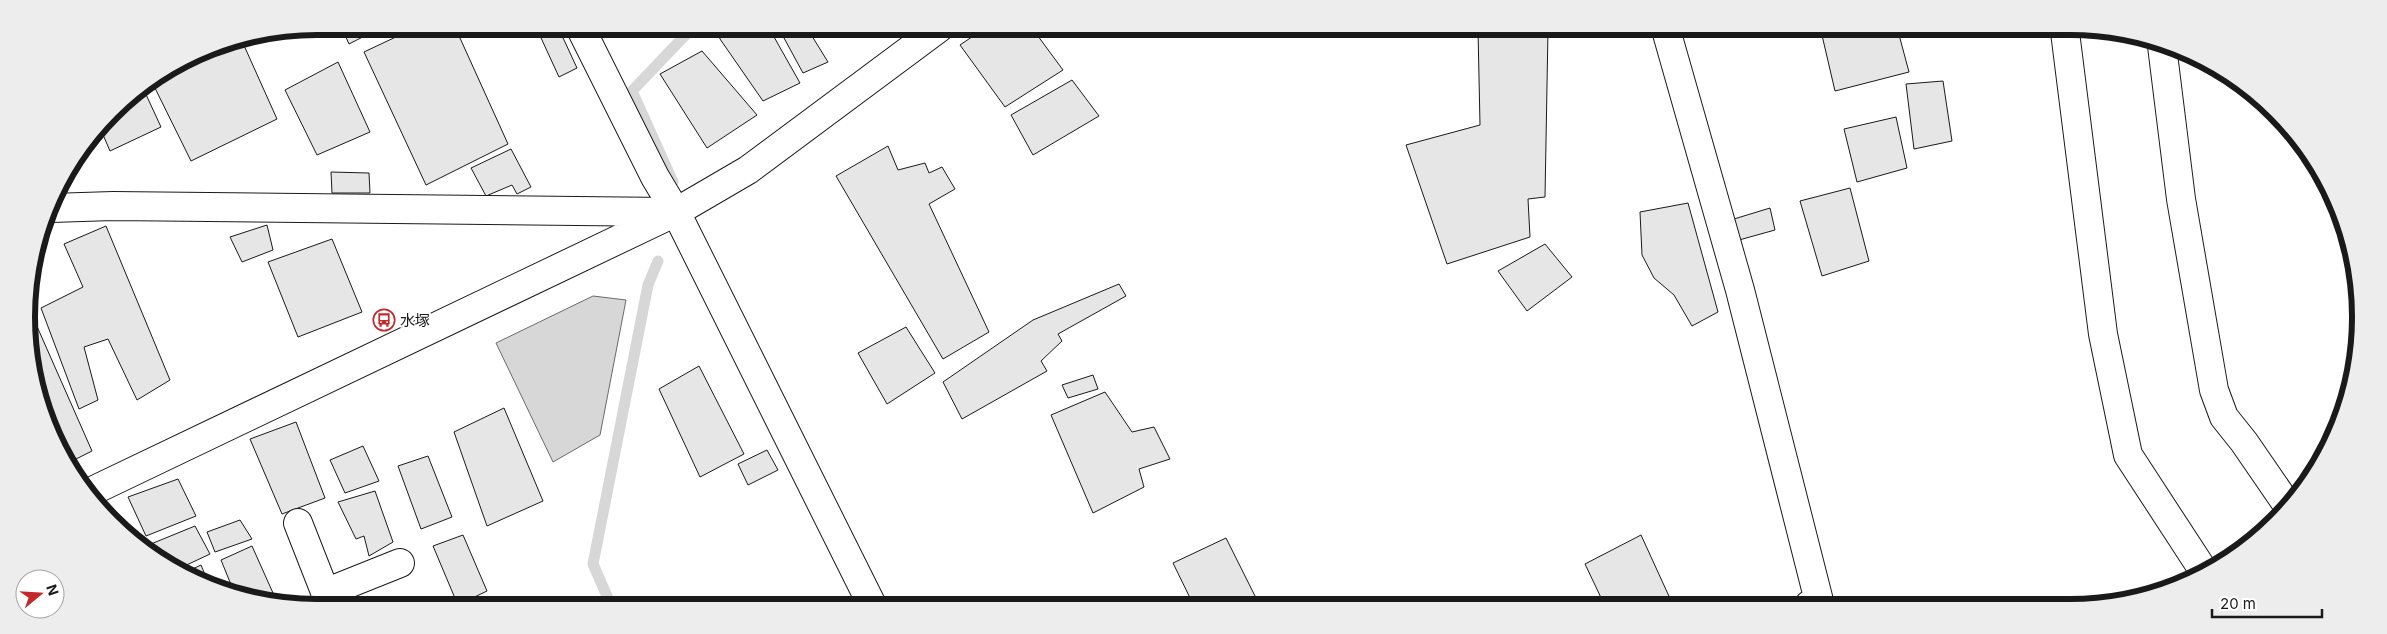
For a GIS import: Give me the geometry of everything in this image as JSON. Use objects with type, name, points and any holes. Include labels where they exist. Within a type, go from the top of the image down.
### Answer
[{"type":"street","points":[[584,35],[655,177],[676,212],[870,599]]},
{"type":"street","points":[[94,490],[676,212],[748,170],[929,35]]},
{"type":"street","points":[[1667,35],[1740,290],[1818,599]]},
{"type":"street","points":[[2064,35],[2103,334],[2128,455],[2201,567]]},
{"type":"street","points":[[2163,51],[2181,199],[2214,390],[2224,417],[2244,442],[2284,500]]},
{"type":"street","points":[[57,208],[123,206],[676,212]]},
{"type":"street","points":[[298,523],[327,598],[400,563]]},
{"type":"shaded area","points":[[593,296],[626,300],[600,435],[553,462],[496,343]]},
{"type":"building","points":[[345,35],[366,35],[349,44]]},
{"type":"building","points":[[400,35],[459,35],[508,144],[426,185],[364,52]]},
{"type":"building","points":[[540,35],[562,35],[577,68],[559,77]]},
{"type":"building","points":[[719,35],[773,35],[800,83],[763,101]]},
{"type":"building","points":[[788,35],[811,35],[828,62],[803,73],[784,38]]},
{"type":"building","points":[[975,35],[1037,35],[1063,70],[1005,107],[960,45]]},
{"type":"building","points":[[1478,35],[1548,35],[1545,197],[1528,199],[1530,237],[1447,264],[1406,145],[1480,125]]},
{"type":"building","points":[[1822,35],[1899,35],[1909,72],[1835,91]]},
{"type":"building","points":[[244,45],[277,119],[191,161],[154,87],[209,56]]},
{"type":"building","points":[[702,51],[757,115],[707,148],[660,74]]},
{"type":"building","points":[[338,62],[370,132],[317,155],[285,90]]},
{"type":"building","points":[[1072,80],[1099,116],[1033,155],[1011,115]]},
{"type":"building","points":[[1943,81],[1952,141],[1914,149],[1906,84]]},
{"type":"building","points":[[145,93],[161,127],[110,151],[103,134]]},
{"type":"building","points":[[1896,117],[1907,168],[1857,182],[1844,129]]},
{"type":"building","points":[[888,146],[898,170],[925,163],[929,173],[942,167],[955,189],[929,204],[989,332],[943,359],[836,176]]},
{"type":"building","points":[[511,149],[531,187],[517,194],[512,185],[486,196],[471,168]]},
{"type":"building","points":[[331,172],[369,173],[370,193],[332,193]]},
{"type":"building","points":[[1850,188],[1869,261],[1822,276],[1800,201]]},
{"type":"building","points":[[1688,203],[1718,312],[1692,326],[1674,295],[1654,278],[1642,255],[1640,212]]},
{"type":"building","points":[[1770,208],[1775,230],[1739,240],[1734,219]]},
{"type":"building","points":[[267,225],[273,250],[242,262],[230,237]]},
{"type":"building","points":[[106,226],[170,380],[137,400],[108,339],[84,347],[98,400],[79,409],[41,308],[83,287],[64,244]]},
{"type":"building","points":[[332,239],[362,312],[298,337],[268,262]]},
{"type":"building","points":[[1545,244],[1572,277],[1527,311],[1498,271]]},
{"type":"building","points":[[1119,284],[1126,296],[1058,334],[1062,341],[1041,361],[1047,371],[962,419],[943,382],[1033,320]]},
{"type":"building","points":[[35,323],[92,451],[74,460],[56,425],[40,372]]},
{"type":"building","points":[[906,327],[935,373],[887,404],[858,353]]},
{"type":"building","points":[[699,366],[744,454],[700,477],[659,389]]},
{"type":"building","points":[[1093,375],[1098,389],[1068,398],[1062,385]]},
{"type":"building","points":[[1105,392],[1132,432],[1154,427],[1170,459],[1139,469],[1144,487],[1093,513],[1051,415]]},
{"type":"building","points":[[504,408],[543,501],[487,526],[454,432]]},
{"type":"building","points":[[296,422],[325,498],[282,514],[250,439]]},
{"type":"building","points":[[363,446],[379,481],[345,493],[330,460]]},
{"type":"building","points":[[767,450],[778,470],[748,485],[738,464]]},
{"type":"building","points":[[428,456],[452,517],[421,529],[398,466]]},
{"type":"building","points":[[178,479],[196,516],[146,536],[128,497]]},
{"type":"building","points":[[375,491],[393,542],[369,556],[364,536],[356,539],[338,502]]},
{"type":"building","points":[[240,520],[252,539],[215,552],[207,532]]},
{"type":"building","points":[[195,526],[210,554],[185,566],[150,544]]},
{"type":"building","points":[[463,535],[487,591],[470,599],[455,599],[433,546]]},
{"type":"building","points":[[1641,535],[1670,599],[1602,599],[1585,564]]},
{"type":"building","points":[[1226,538],[1256,599],[1191,599],[1173,563]]},
{"type":"building","points":[[252,546],[273,593],[262,594],[231,585],[221,560]]},
{"type":"building","points":[[201,565],[206,576],[192,570]]},
{"type":"waterway","points":[[673,182],[632,91],[685,35]]},
{"type":"waterway","points":[[608,599],[593,564],[648,285],[658,261]]},
{"type":"place","name":"水塚","points":[[384,320]]}]
